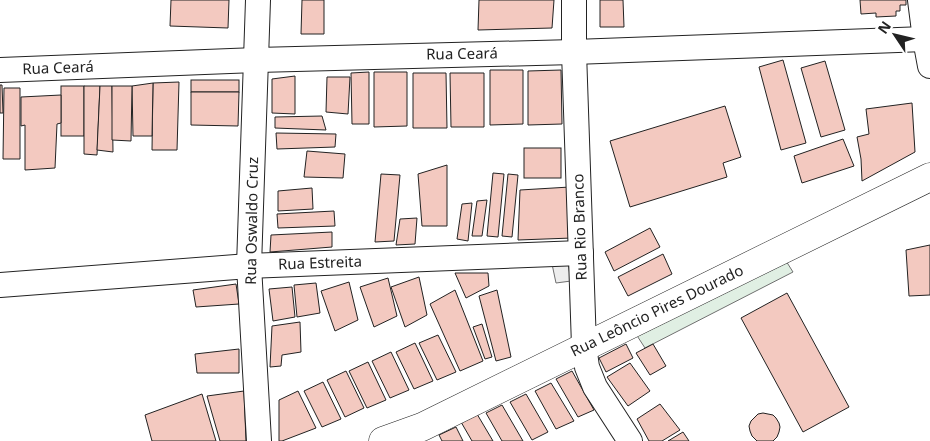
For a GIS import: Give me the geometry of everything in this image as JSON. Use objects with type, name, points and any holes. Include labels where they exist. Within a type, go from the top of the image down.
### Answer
[{"type":"main road","name":"Rua Leôncio Pires Dourado","points":[[383,441],[422,426],[930,177]]},
{"type":"street","name":"Rua Oswaldo Cruz","points":[[258,0],[249,266],[259,441]]},
{"type":"street","name":"Rua Rio Branco","points":[[574,0],[574,52],[584,346],[587,367],[595,387],[630,441]]},
{"type":"street","points":[[920,0],[930,66]]},
{"type":"street","name":"Rua Ceará","points":[[0,70],[925,39]]},
{"type":"street","name":"Rua Estreita","points":[[0,285],[249,266],[581,253]]},
{"type":"green space","points":[[781,253],[793,272],[645,348],[632,328]]},
{"type":"shaded area","points":[[568,263],[571,281],[556,283],[552,264]]},
{"type":"building","points":[[171,0],[229,0],[228,28],[170,26]]},
{"type":"building","points":[[302,0],[324,0],[324,34],[301,34]]},
{"type":"building","points":[[479,0],[554,0],[552,28],[478,30]]},
{"type":"building","points":[[600,0],[623,0],[624,27],[600,27]]},
{"type":"building","points":[[860,0],[906,0],[906,5],[900,5],[900,11],[896,11],[896,16],[876,17],[876,13],[861,14]]},
{"type":"building","points":[[783,60],[806,143],[781,150],[759,67]]},
{"type":"building","points":[[825,61],[845,130],[821,137],[801,68]]},
{"type":"building","points":[[490,70],[523,70],[523,124],[490,125]]},
{"type":"building","points":[[561,70],[562,124],[528,125],[528,71]]},
{"type":"building","points":[[369,72],[369,124],[352,124],[351,73]]},
{"type":"building","points":[[374,72],[407,72],[407,126],[374,127]]},
{"type":"building","points":[[413,73],[446,73],[447,128],[413,128]]},
{"type":"building","points":[[450,73],[484,73],[484,127],[451,127]]},
{"type":"building","points":[[295,76],[295,114],[272,113],[272,79]]},
{"type":"building","points":[[327,77],[350,77],[348,114],[326,112]]},
{"type":"building","points":[[191,80],[239,80],[239,92],[191,92]]},
{"type":"building","points":[[179,82],[177,150],[152,150],[153,83]]},
{"type":"building","points":[[153,83],[152,136],[133,136],[132,86]]},
{"type":"building","points":[[0,85],[2,85],[3,113],[0,113]]},
{"type":"building","points":[[61,86],[84,86],[84,136],[61,136]]},
{"type":"building","points":[[84,86],[100,86],[97,155],[84,154]]},
{"type":"building","points":[[100,86],[112,86],[113,152],[97,150]]},
{"type":"building","points":[[112,86],[132,86],[131,141],[112,140]]},
{"type":"building","points":[[4,88],[20,88],[20,159],[3,159]]},
{"type":"building","points":[[191,92],[239,92],[238,126],[191,125]]},
{"type":"building","points":[[61,95],[61,123],[57,124],[55,168],[25,170],[25,125],[21,126],[21,97]]},
{"type":"building","points":[[912,103],[915,152],[862,181],[857,137],[869,134],[866,109]]},
{"type":"building","points":[[725,106],[741,157],[723,163],[727,177],[630,207],[610,141]]},
{"type":"building","points":[[322,116],[326,130],[275,128],[275,117]]},
{"type":"building","points":[[276,133],[336,134],[335,147],[277,149]]},
{"type":"building","points":[[843,139],[854,166],[802,183],[794,156]]},
{"type":"building","points":[[524,148],[561,148],[561,178],[524,178]]},
{"type":"building","points":[[307,151],[345,154],[343,178],[304,177]]},
{"type":"building","points":[[447,165],[447,226],[422,226],[418,174]]},
{"type":"building","points":[[493,173],[504,174],[498,237],[487,236]]},
{"type":"building","points":[[381,174],[400,175],[394,241],[375,242]]},
{"type":"building","points":[[508,174],[518,175],[512,237],[502,236]]},
{"type":"building","points":[[570,187],[572,238],[518,240],[520,190]]},
{"type":"building","points":[[312,188],[313,209],[278,211],[278,191]]},
{"type":"building","points":[[487,200],[482,236],[472,236],[477,201]]},
{"type":"building","points":[[472,203],[468,241],[457,239],[462,204]]},
{"type":"building","points":[[334,211],[335,226],[278,228],[277,214]]},
{"type":"building","points":[[417,218],[415,244],[396,245],[400,219]]},
{"type":"building","points":[[650,228],[660,247],[614,271],[605,252]]},
{"type":"building","points":[[332,232],[332,247],[270,252],[271,235]]},
{"type":"building","points":[[930,245],[930,295],[909,296],[906,250]]},
{"type":"building","points":[[663,254],[672,274],[628,296],[618,277]]},
{"type":"building","points":[[455,273],[488,273],[489,286],[466,298]]},
{"type":"building","points":[[419,277],[427,315],[405,327],[391,287]]},
{"type":"building","points":[[388,278],[397,316],[374,327],[360,287]]},
{"type":"building","points":[[349,282],[358,320],[335,331],[321,291]]},
{"type":"building","points":[[316,283],[320,313],[297,317],[294,285]]},
{"type":"building","points":[[236,284],[239,304],[196,307],[193,290]]},
{"type":"building","points":[[292,287],[295,317],[273,321],[269,289]]},
{"type":"building","points":[[455,290],[483,361],[460,371],[430,304]]},
{"type":"building","points":[[497,290],[511,357],[496,361],[479,296]]},
{"type":"building","points":[[787,293],[849,407],[803,432],[741,318]]},
{"type":"building","points":[[300,322],[301,352],[282,355],[281,366],[270,367],[272,326]]},
{"type":"building","points":[[482,324],[492,357],[485,359],[473,327]]},
{"type":"building","points":[[438,335],[456,372],[437,380],[419,343]]},
{"type":"building","points":[[415,343],[433,381],[414,389],[396,352]]},
{"type":"building","points":[[626,344],[633,358],[606,372],[599,358]]},
{"type":"building","points":[[653,344],[666,366],[650,375],[636,353]]},
{"type":"building","points":[[239,349],[239,373],[197,373],[195,354]]},
{"type":"building","points":[[391,352],[409,390],[390,398],[372,361]]},
{"type":"building","points":[[368,362],[386,400],[367,408],[349,371]]},
{"type":"building","points":[[630,363],[650,391],[628,406],[607,377]]},
{"type":"building","points":[[346,371],[364,408],[345,417],[327,380]]},
{"type":"building","points":[[572,371],[594,410],[578,417],[556,379]]},
{"type":"building","points":[[323,382],[341,419],[322,427],[304,391]]},
{"type":"building","points":[[551,383],[574,421],[556,429],[535,391]]},
{"type":"building","points":[[244,391],[246,441],[220,441],[207,396]]},
{"type":"building","points":[[298,391],[316,428],[279,441],[279,400]]},
{"type":"building","points":[[202,394],[216,441],[152,441],[145,415]]},
{"type":"building","points":[[526,394],[548,432],[532,440],[510,402]]},
{"type":"building","points":[[660,404],[680,430],[662,441],[649,441],[637,419]]},
{"type":"building","points":[[502,405],[523,441],[502,441],[486,413]]},
{"type":"building","points":[[477,414],[493,441],[472,441],[461,422]]},
{"type":"building","points":[[758,414],[773,415],[779,423],[779,432],[773,441],[757,441],[750,431],[751,421]]},
{"type":"building","points":[[456,427],[463,441],[442,441],[439,435]]},
{"type":"building","points":[[683,432],[689,441],[668,441]]}]
